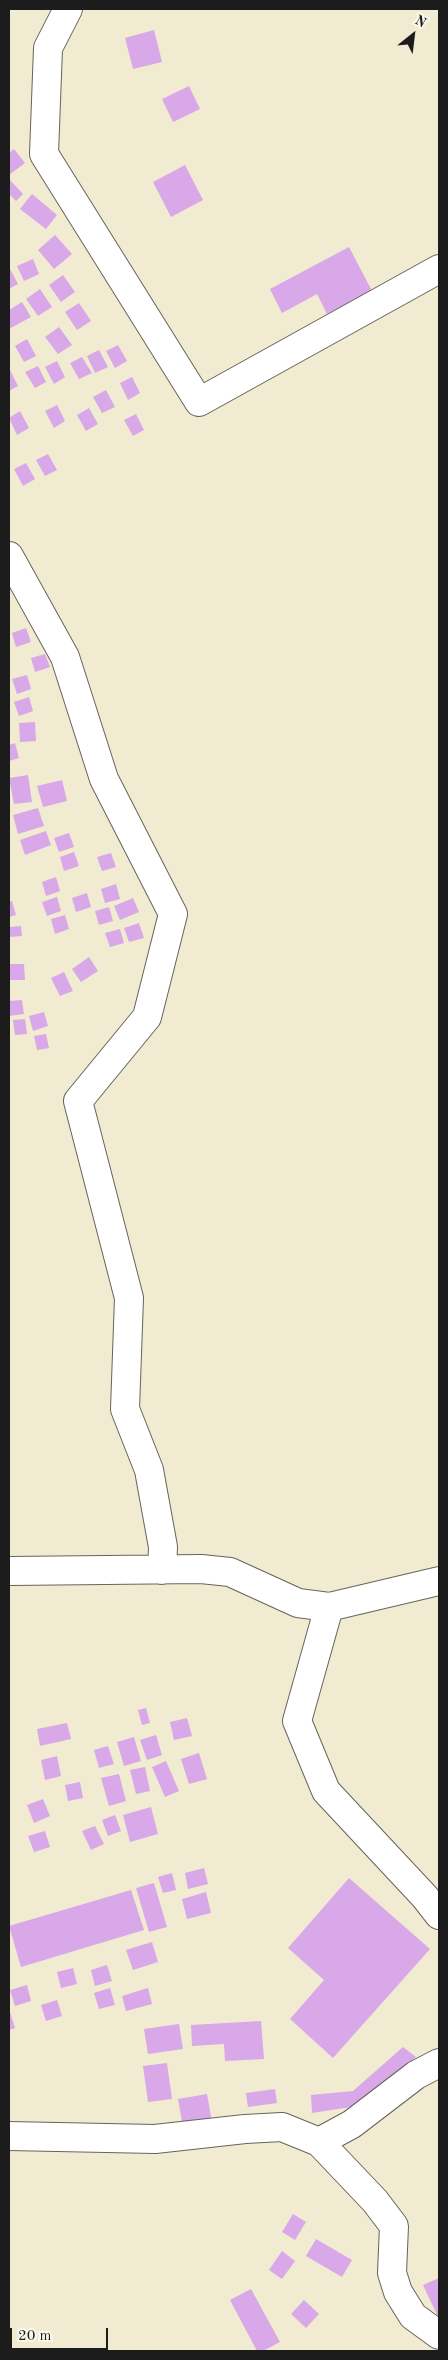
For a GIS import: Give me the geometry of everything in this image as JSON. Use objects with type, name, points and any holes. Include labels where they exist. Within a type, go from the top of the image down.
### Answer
[{"type":"street","points":[[68,9],[48,48],[44,154],[199,402],[439,269]]},
{"type":"street","points":[[9,556],[64,657],[104,779],[174,914],[147,1017],[78,1102],[129,1298],[125,1409],[150,1470],[163,1547],[162,1570]]},
{"type":"street","points":[[9,1571],[201,1569],[230,1572],[298,1603],[329,1607],[439,1581]]},
{"type":"street","points":[[329,1607],[297,1721],[326,1791],[425,1897],[439,1915]]},
{"type":"street","points":[[319,2142],[352,2124],[416,2075],[439,2063]]},
{"type":"street","points":[[9,2136],[155,2139],[282,2127],[319,2142],[375,2201],[394,2226],[392,2273],[398,2292],[414,2316],[439,2335]]},
{"type":"building","points":[[154,30],[162,62],[133,69],[125,38]]},
{"type":"building","points":[[189,86],[200,109],[173,122],[162,99]]},
{"type":"building","points":[[14,149],[25,163],[9,175],[9,153]]},
{"type":"building","points":[[185,165],[203,200],[171,217],[153,182]]},
{"type":"building","points":[[9,179],[23,194],[16,201],[9,194]]},
{"type":"building","points":[[32,194],[57,215],[46,229],[20,209]]},
{"type":"building","points":[[55,235],[72,254],[54,269],[38,250]]},
{"type":"building","points":[[349,247],[372,291],[327,314],[317,294],[282,313],[270,289]]},
{"type":"building","points":[[33,259],[39,274],[24,281],[17,266]]},
{"type":"building","points":[[9,267],[18,284],[9,289]]},
{"type":"building","points":[[63,275],[75,292],[61,302],[49,285]]},
{"type":"building","points":[[40,289],[52,307],[38,316],[26,299]]},
{"type":"building","points":[[22,302],[31,317],[9,329],[9,310]]},
{"type":"building","points":[[79,303],[91,321],[77,330],[65,312]]},
{"type":"building","points":[[59,327],[72,345],[58,354],[45,337]]},
{"type":"building","points":[[27,339],[36,356],[24,362],[15,346]]},
{"type":"building","points":[[118,345],[127,361],[115,368],[106,351]]},
{"type":"building","points":[[99,350],[108,367],[95,373],[87,356]]},
{"type":"building","points":[[82,357],[92,373],[79,379],[70,363]]},
{"type":"building","points":[[57,361],[65,377],[54,384],[45,367]]},
{"type":"building","points":[[38,366],[46,382],[35,388],[25,372]]},
{"type":"building","points":[[9,368],[18,386],[9,391]]},
{"type":"building","points":[[132,377],[140,393],[128,400],[120,383]]},
{"type":"building","points":[[106,390],[115,407],[102,413],[93,397]]},
{"type":"building","points":[[57,405],[65,421],[54,428],[45,411]]},
{"type":"building","points":[[89,408],[98,424],[86,431],[77,415]]},
{"type":"building","points":[[20,411],[29,428],[17,435],[9,418]]},
{"type":"building","points":[[136,414],[144,430],[133,436],[124,420]]},
{"type":"building","points":[[48,454],[57,470],[45,476],[36,460]]},
{"type":"building","points":[[26,463],[35,479],[23,486],[14,469]]},
{"type":"building","points":[[26,628],[31,642],[16,647],[12,633]]},
{"type":"building","points":[[45,654],[50,667],[35,672],[31,658]]},
{"type":"building","points":[[27,675],[31,689],[17,694],[12,679]]},
{"type":"building","points":[[29,697],[33,711],[19,716],[14,702]]},
{"type":"building","points":[[35,722],[36,741],[20,742],[19,723]]},
{"type":"building","points":[[15,743],[19,758],[9,761],[9,745]]},
{"type":"building","points":[[28,775],[32,802],[14,804],[9,778]]},
{"type":"building","points":[[62,780],[67,801],[43,807],[37,786]]},
{"type":"building","points":[[38,808],[44,826],[18,834],[13,815]]},
{"type":"building","points":[[46,831],[51,845],[25,855],[20,840]]},
{"type":"building","points":[[69,833],[74,847],[59,852],[54,838]]},
{"type":"building","points":[[74,852],[79,866],[64,871],[60,857]]},
{"type":"building","points":[[111,853],[116,867],[102,871],[97,857]]},
{"type":"building","points":[[56,877],[60,891],[46,896],[42,882]]},
{"type":"building","points":[[116,884],[120,899],[105,903],[101,889]]},
{"type":"building","points":[[87,893],[91,907],[76,912],[72,898]]},
{"type":"building","points":[[57,897],[61,911],[47,916],[42,902]]},
{"type":"building","points":[[133,898],[139,912],[120,920],[114,906]]},
{"type":"building","points":[[12,901],[16,915],[9,917],[9,902]]},
{"type":"building","points":[[109,907],[113,921],[99,925],[95,911]]},
{"type":"building","points":[[65,915],[69,929],[55,934],[51,919]]},
{"type":"building","points":[[139,923],[144,938],[129,942],[124,928]]},
{"type":"building","points":[[21,926],[22,936],[9,937],[9,927]]},
{"type":"building","points":[[120,929],[124,943],[110,947],[105,933]]},
{"type":"building","points":[[89,957],[98,971],[81,982],[72,969]]},
{"type":"building","points":[[9,964],[24,964],[25,980],[9,980]]},
{"type":"building","points":[[64,972],[73,991],[60,996],[51,978]]},
{"type":"building","points":[[22,1000],[24,1014],[9,1016],[9,1001]]},
{"type":"building","points":[[44,1012],[48,1026],[33,1031],[29,1016]]},
{"type":"building","points":[[25,1019],[27,1034],[15,1035],[13,1020]]},
{"type":"building","points":[[46,1034],[49,1048],[37,1050],[34,1036]]},
{"type":"building","points":[[146,1708],[150,1723],[142,1725],[138,1710]]},
{"type":"building","points":[[187,1718],[192,1736],[174,1740],[170,1722]]},
{"type":"building","points":[[67,1723],[71,1739],[40,1746],[37,1729]]},
{"type":"building","points":[[156,1735],[162,1755],[147,1760],[140,1740]]},
{"type":"building","points":[[134,1737],[141,1761],[124,1766],[117,1742]]},
{"type":"building","points":[[108,1746],[114,1764],[99,1768],[94,1750]]},
{"type":"building","points":[[199,1753],[207,1779],[189,1784],[181,1759]]},
{"type":"building","points":[[57,1756],[61,1776],[45,1780],[41,1760]]},
{"type":"building","points":[[166,1761],[179,1791],[165,1797],[152,1767]]},
{"type":"building","points":[[145,1767],[150,1791],[136,1794],[130,1770]]},
{"type":"building","points":[[119,1774],[126,1801],[109,1806],[101,1778]]},
{"type":"building","points":[[80,1782],[83,1798],[68,1801],[65,1785]]},
{"type":"building","points":[[43,1799],[50,1816],[34,1823],[27,1805]]},
{"type":"building","points":[[151,1807],[158,1834],[130,1842],[123,1815]]},
{"type":"building","points":[[115,1815],[121,1831],[108,1836],[102,1820]]},
{"type":"building","points":[[95,1826],[104,1844],[91,1850],[82,1831]]},
{"type":"building","points":[[45,1831],[50,1847],[34,1852],[28,1836]]},
{"type":"building","points":[[204,1868],[208,1884],[188,1889],[185,1873]]},
{"type":"building","points":[[172,1873],[176,1890],[163,1893],[158,1877]]},
{"type":"building","points":[[349,1878],[430,1949],[333,2058],[290,2019],[324,1980],[288,1948]]},
{"type":"building","points":[[154,1883],[167,1927],[149,1932],[136,1888]]},
{"type":"building","points":[[131,1890],[144,1930],[21,1967],[9,1926]]},
{"type":"building","points":[[206,1892],[211,1913],[187,1919],[182,1899]]},
{"type":"building","points":[[152,1942],[158,1962],[133,1970],[126,1950]]},
{"type":"building","points":[[107,1965],[112,1981],[95,1986],[91,1970]]},
{"type":"building","points":[[73,1968],[77,1984],[61,1988],[57,1972]]},
{"type":"building","points":[[27,1985],[31,2001],[15,2006],[10,1990]]},
{"type":"building","points":[[110,1988],[115,2005],[99,2009],[94,1993]]},
{"type":"building","points":[[148,1988],[152,2004],[126,2011],[122,1996]]},
{"type":"building","points":[[57,2000],[62,2016],[46,2021],[41,2005]]},
{"type":"building","points":[[9,2013],[15,2028],[9,2030]]},
{"type":"building","points":[[261,2021],[264,2059],[225,2061],[224,2044],[192,2046],[191,2025]]},
{"type":"building","points":[[179,2024],[183,2049],[148,2054],[144,2029]]},
{"type":"building","points":[[403,2047],[416,2057],[364,2105],[312,2113],[311,2095],[353,2091]]},
{"type":"building","points":[[167,2063],[172,2099],[148,2102],[143,2066]]},
{"type":"building","points":[[275,2089],[277,2103],[248,2107],[246,2093]]},
{"type":"building","points":[[207,2094],[213,2128],[184,2133],[178,2099]]},
{"type":"building","points":[[293,2214],[306,2222],[295,2240],[282,2232]]},
{"type":"building","points":[[316,2239],[352,2260],[342,2277],[306,2256]]},
{"type":"building","points":[[282,2251],[295,2261],[282,2279],[269,2270]]},
{"type":"building","points":[[439,2278],[439,2319],[423,2285]]},
{"type":"building","points":[[251,2289],[280,2342],[263,2351],[257,2351],[230,2300]]},
{"type":"building","points":[[304,2300],[319,2314],[306,2328],[291,2314]]}]
